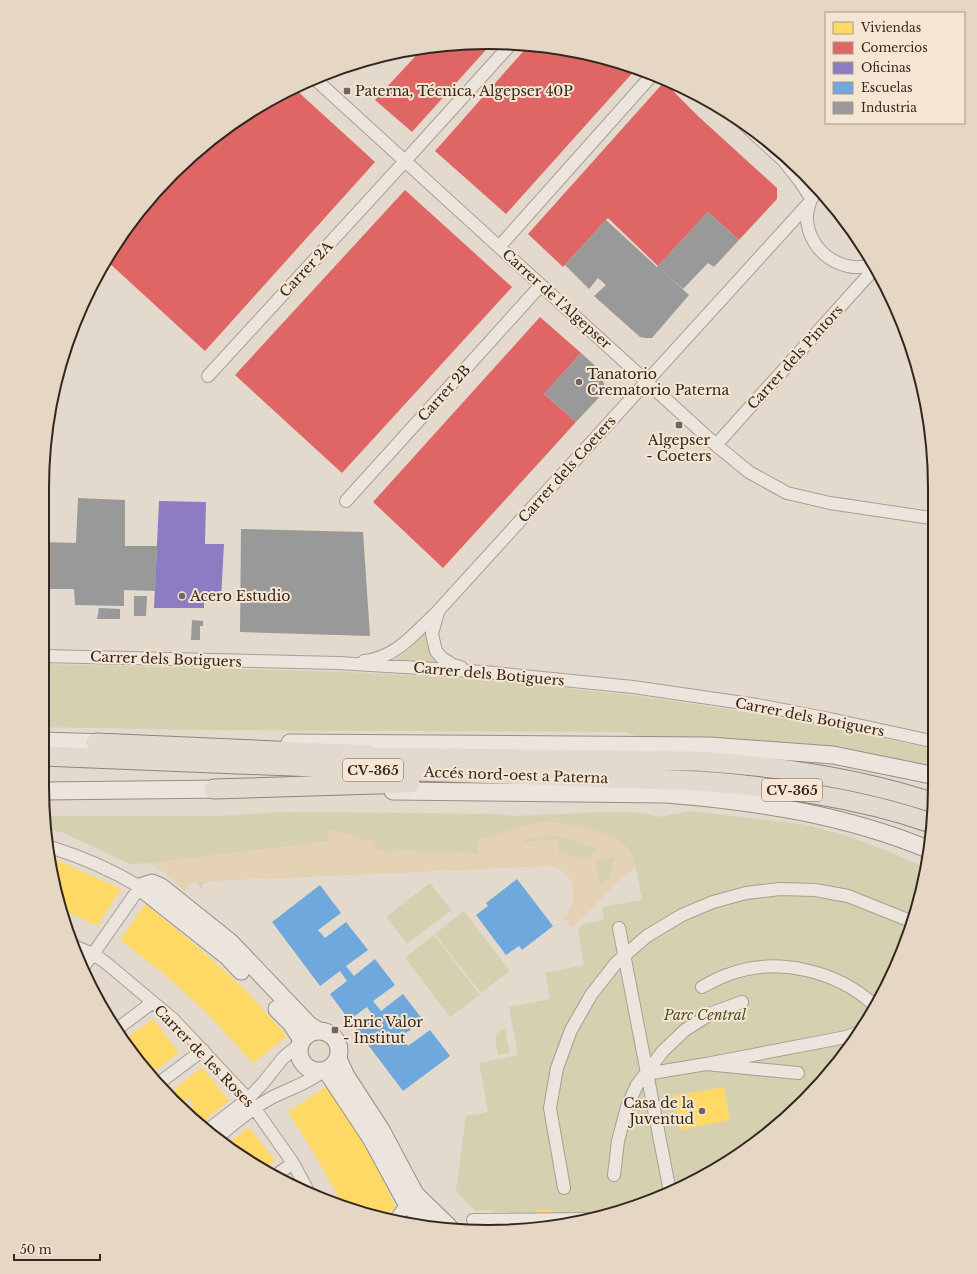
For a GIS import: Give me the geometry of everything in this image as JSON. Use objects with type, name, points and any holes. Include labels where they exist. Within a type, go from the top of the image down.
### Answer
[{"type":"main road","name":"Accés nord-oest a Paterna","points":[[49,755],[97,750],[696,761],[746,764],[794,770],[885,788],[927,801]]},
{"type":"main road","name":"Accés nord-oest a Paterna","points":[[97,750],[650,780],[699,781],[783,789],[871,805],[926,822]]},
{"type":"main road","points":[[214,789],[415,782],[650,780]]},
{"type":"street","name":"Carrer 2A","points":[[208,376],[405,162],[506,50]]},
{"type":"street","points":[[499,247],[649,79]]},
{"type":"street","name":"Carrer de l'Algepser","points":[[319,83],[716,445],[749,472],[787,493],[830,503],[928,518]]},
{"type":"street","points":[[792,172],[812,196],[807,220],[810,236],[819,250],[832,260],[847,266],[867,266]]},
{"type":"street","name":"Carrer dels Coeters","points":[[339,664],[375,660],[389,654],[401,646],[438,611],[812,196]]},
{"type":"street","name":"Carrer dels Pintors","points":[[716,445],[871,272]]},
{"type":"street","name":"Carrer 2B","points":[[346,501],[541,285]]},
{"type":"street","name":"Carrer dels Coeters","points":[[438,611],[432,634],[436,651],[442,658],[453,665],[484,672]]},
{"type":"street","name":"Carrer dels Botiguers","points":[[49,656],[339,664],[484,672],[633,687],[742,703],[928,739]]},
{"type":"street","points":[[49,742],[97,750],[413,743],[709,746],[833,755],[928,774]]},
{"type":"street","points":[[49,791],[214,789],[666,794],[709,797],[809,812],[861,826],[923,848]]},
{"type":"street","points":[[54,848],[70,853],[118,874],[140,887],[227,956],[291,1024],[301,1042],[299,1056],[306,1066],[317,1071],[329,1066]]},
{"type":"street","points":[[86,963],[140,887],[152,883],[161,887],[225,938],[309,1025],[317,1030],[329,1032],[334,1036],[339,1047],[329,1066],[312,1080],[271,1098],[252,1104],[213,1127]]},
{"type":"street","points":[[564,1188],[550,1108],[557,1068],[571,1030],[591,995],[616,963],[647,936],[682,915],[713,902],[753,892],[780,890],[814,890],[848,896],[907,920]]},
{"type":"street","points":[[619,928],[669,1187]]},
{"type":"street","name":"Carrer de les Roses","points":[[80,949],[93,954],[105,962],[173,1019],[203,1050],[252,1104],[293,1163],[304,1185]]},
{"type":"street","points":[[702,987],[727,975],[743,970],[759,967],[788,967],[817,974],[838,982],[871,1002]]},
{"type":"street","points":[[121,1026],[153,1002]]},
{"type":"street","points":[[614,1175],[618,1141],[627,1107],[637,1085],[663,1051],[685,1030],[712,1013],[742,1002]]},
{"type":"street","points":[[221,1134],[252,1104],[263,1083],[283,1058],[311,1032],[317,1030]]},
{"type":"street","points":[[646,1074],[706,1064],[850,1036]]},
{"type":"street","points":[[163,1080],[203,1050]]},
{"type":"street","points":[[706,1064],[798,1074]]},
{"type":"street","points":[[329,1066],[371,1138],[426,1220]]},
{"type":"street","points":[[280,1172],[293,1163]]},
{"type":"street","points":[[398,1216],[411,1199]]},
{"type":"street","points":[[411,1199],[442,1222]]},
{"type":"street","points":[[473,1220],[558,1219]]},
{"type":"green space","points":[[424,632],[427,632],[427,642],[430,650],[439,664],[391,661],[401,655],[417,641]]},
{"type":"green space","points":[[49,664],[349,672],[502,681],[637,696],[817,724],[928,748],[928,766],[834,747],[651,740],[624,732],[203,730],[49,727]]},
{"type":"green space","name":"Parc Central","points":[[691,811],[801,824],[833,832],[895,854],[921,866],[905,927],[883,980],[854,1030],[819,1075],[778,1116],[756,1134],[733,1151],[708,1166],[657,1192],[602,1210],[574,1217],[538,1222],[508,1215],[508,1212],[493,1212],[493,1210],[475,1211],[456,1191],[466,1116],[488,1112],[479,1063],[518,1055],[509,1007],[550,999],[545,973],[584,965],[578,930],[583,924],[604,920],[602,907],[642,900],[636,868],[621,878],[573,927],[564,918],[569,911],[574,896],[571,881],[560,869],[552,866],[208,881],[202,885],[201,889],[199,885],[193,882],[188,883],[186,892],[159,868],[148,863],[130,864],[64,833],[52,830],[50,816],[217,816],[285,812],[497,814],[513,816],[607,812],[643,813],[660,817]]},
{"type":"green space","points":[[430,883],[451,910],[407,944],[386,917]]},
{"type":"green space","points":[[464,911],[510,971],[481,993],[435,934]]},
{"type":"green space","points":[[434,935],[480,995],[450,1017],[405,958]]},
{"type":"green space","points":[[505,1028],[510,1053],[498,1055],[496,1036]]},
{"type":"sand","points":[[543,821],[572,825],[594,830],[614,837],[627,847],[634,860],[636,868],[621,878],[573,927],[564,918],[569,911],[574,896],[571,881],[560,869],[552,866],[208,881],[198,883],[193,881],[188,883],[186,892],[159,868],[148,863],[328,841],[327,834],[329,829],[365,840],[375,839],[376,850],[478,853],[477,845],[479,839]],"holes":[[[556,835],[597,848],[589,860],[559,852],[558,839],[524,842],[526,839]],[[615,856],[609,878],[600,886],[596,862]]]},
{"type":"building: Viviendas","points":[[55,860],[121,889],[97,926],[68,912]]},
{"type":"building: Viviendas","points":[[145,904],[186,937],[231,977],[248,993],[287,1036],[253,1063],[207,1013],[162,972],[120,940]]},
{"type":"building: Viviendas","points":[[153,1019],[179,1053],[154,1071],[128,1037]]},
{"type":"building: Viviendas","points":[[202,1067],[229,1101],[204,1120],[191,1108],[194,1105],[190,1098],[184,1102],[173,1090]]},
{"type":"building: Viviendas","points":[[327,1086],[368,1145],[396,1209],[387,1213],[339,1199],[314,1153],[288,1112]]},
{"type":"building: Viviendas","name":"Casa de la Juventud","points":[[724,1087],[730,1120],[680,1130],[673,1096]]},
{"type":"building: Viviendas","points":[[249,1127],[275,1161],[269,1166],[231,1141]]},
{"type":"building: Viviendas","points":[[538,1210],[552,1210],[553,1220],[538,1222]]},
{"type":"building: Comercios","points":[[487,49],[412,132],[375,100],[416,55],[460,50]]},
{"type":"building: Comercios","points":[[524,51],[574,57],[632,73],[506,214],[435,151]]},
{"type":"building: Comercios","points":[[662,84],[670,88],[699,117],[777,188],[777,199],[739,240],[708,212],[658,266],[608,218],[563,267],[528,234]]},
{"type":"building: Comercios","points":[[298,92],[375,162],[205,351],[111,264],[123,244],[158,199],[199,158],[244,123]]},
{"type":"building: Comercios","points":[[405,190],[512,287],[342,473],[235,375]]},
{"type":"building: Comercios","points":[[540,317],[581,353],[544,394],[576,422],[443,568],[373,502]]},
{"type":"building: Oficinas","points":[[159,501],[206,502],[205,544],[224,544],[221,599],[204,599],[204,608],[154,608]]},
{"type":"building: Escuelas","points":[[517,879],[553,926],[522,950],[519,946],[506,955],[476,915],[488,906],[486,903]]},
{"type":"building: Escuelas","points":[[320,885],[341,913],[318,930],[325,938],[346,922],[368,950],[346,966],[354,976],[375,959],[395,985],[373,1001],[381,1011],[403,994],[423,1020],[401,1037],[408,1046],[430,1030],[450,1056],[403,1091],[356,1029],[374,1017],[367,1007],[349,1020],[330,994],[347,981],[340,971],[320,986],[272,922]]},
{"type":"building: Industria","points":[[708,212],[739,240],[714,267],[708,263],[683,289],[661,270],[689,295],[652,338],[640,337],[594,296],[606,285],[598,278],[589,289],[565,265],[606,220],[657,267]]},
{"type":"building: Industria","name":"Tanatorio Crematorio Paterna","points":[[581,353],[602,372],[605,391],[576,422],[544,394]]},
{"type":"building: Industria","points":[[78,498],[125,500],[125,546],[157,546],[155,591],[124,590],[124,606],[75,605],[74,589],[49,589],[49,542],[76,543]]},
{"type":"building: Industria","points":[[241,529],[363,532],[370,636],[240,632]]},
{"type":"building: Industria","points":[[134,596],[147,596],[146,616],[134,616]]},
{"type":"building: Industria","points":[[99,608],[120,609],[120,619],[97,619]]},
{"type":"building: Industria","points":[[192,620],[203,621],[203,626],[200,626],[200,640],[191,640]]},
{"type":"place","name":"Paterna, Técnica, Algepser 40P","points":[[347,91]]},
{"type":"place","name":"Tanatorio Crematorio Paterna","points":[[579,382]]},
{"type":"place","name":"Algepser - Coeters","points":[[679,425]]},
{"type":"place","name":"Acero Estudio","points":[[182,596]]},
{"type":"place","name":"Enric Valor - Institut","points":[[335,1030]]},
{"type":"place","name":"Casa de la Juventud","points":[[702,1111]]}]
